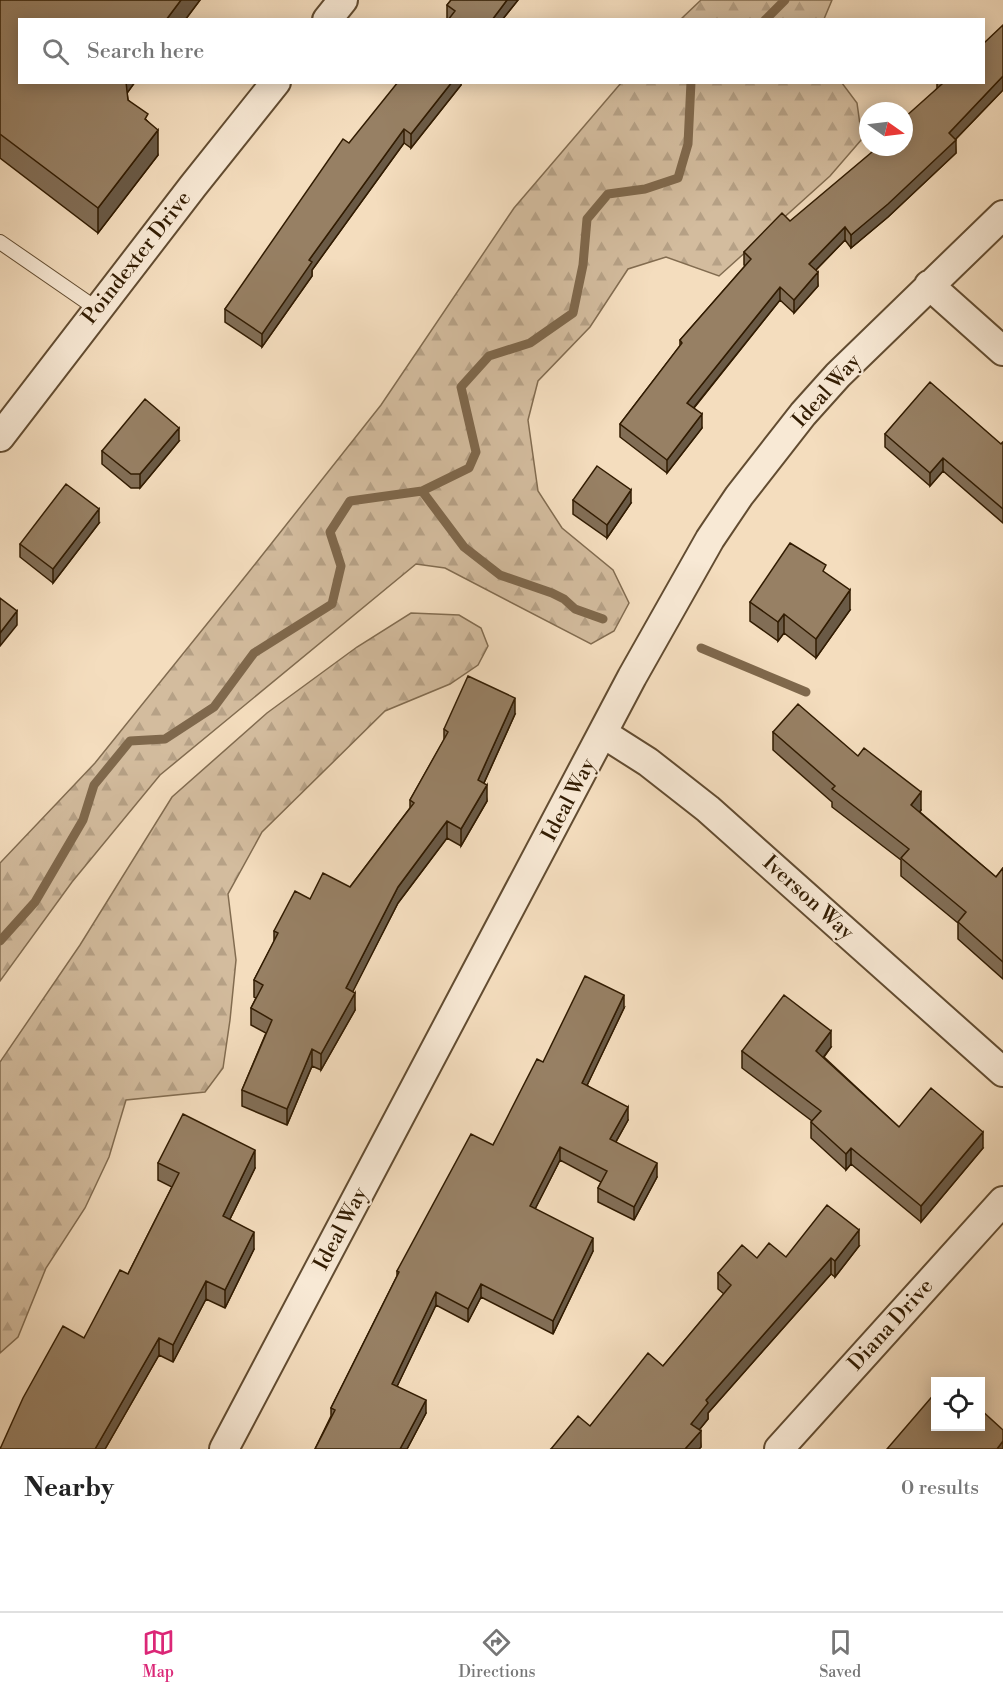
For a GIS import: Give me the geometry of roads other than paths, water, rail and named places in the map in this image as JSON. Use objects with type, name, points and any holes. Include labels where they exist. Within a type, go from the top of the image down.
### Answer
[{"type":"street","points":[[329,18],[343,0]]},
{"type":"street","name":"Poindexter Drive","points":[[0,436],[274,84]]},
{"type":"street","name":"Ideal Way","points":[[224,1449],[604,735],[632,677],[699,558],[739,496],[817,399],[929,285],[1003,215]]},
{"type":"street","points":[[929,285],[1003,351]]},
{"type":"street","name":"Iverson Way","points":[[604,735],[648,762],[708,809],[1003,1072]]},
{"type":"street","name":"Diana Drive","points":[[779,1449],[1003,1201]]},
{"type":"lane","points":[[0,242],[97,309]]},
{"type":"waterway","points":[[767,18],[785,0]]},
{"type":"waterway","points":[[0,941],[35,902],[83,820],[94,785],[130,741],[165,739],[214,707],[254,653],[332,604],[341,566],[330,532],[350,501],[422,491],[469,468],[476,452],[461,387],[489,356],[530,343],[573,313],[583,265],[587,219],[608,194],[645,189],[678,178],[688,144],[691,84]]},
{"type":"waterway","points":[[422,491],[464,547],[500,575],[552,593],[564,599],[575,609],[603,619]]},
{"type":"waterway","points":[[701,648],[806,692]]}]
